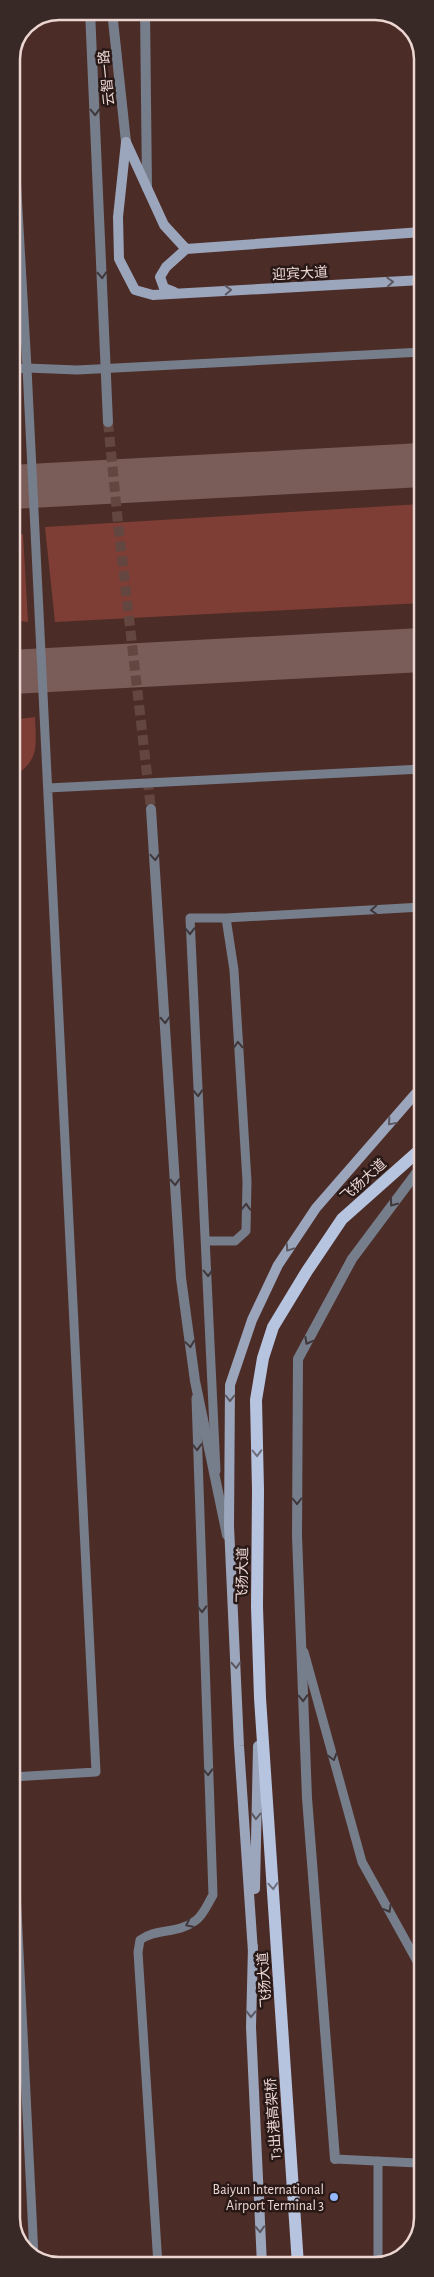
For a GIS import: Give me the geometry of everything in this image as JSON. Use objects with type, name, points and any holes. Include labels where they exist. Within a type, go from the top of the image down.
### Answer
[{"type":"main road","points":[[126,142],[164,225],[186,249]]},
{"type":"main road","name":"迎宾大道","points":[[126,142],[118,217],[119,259],[135,290],[153,294],[414,280]]},
{"type":"main road","points":[[179,293],[164,288],[160,277],[166,267],[186,249],[414,233]]},
{"type":"main road","points":[[253,1952],[239,1746],[230,1552],[230,1385],[252,1320],[278,1265],[316,1208],[414,1094]]},
{"type":"main road","name":"飞扬大道","points":[[285,2060],[260,1698],[257,1607],[258,1490],[256,1400],[264,1358],[273,1328],[307,1271],[342,1219],[414,1154]]},
{"type":"main road","points":[[260,1698],[251,2027],[262,2257]]},
{"type":"main road","name":"T3出港高架桥","points":[[285,2060],[297,2257]]},
{"type":"street","points":[[90,20],[108,422]]},
{"type":"street","name":"云智一路","points":[[113,20],[126,142]]},
{"type":"street","points":[[145,20],[147,189]]},
{"type":"street","points":[[151,809],[181,1278],[195,1381],[230,1552]]},
{"type":"street","points":[[335,2159],[307,1798],[297,1536],[298,1360],[352,1259],[414,1175]]},
{"type":"lane","points":[[20,236],[96,1772],[20,1777]]},
{"type":"lane","points":[[20,368],[77,370],[414,352]]},
{"type":"lane","points":[[48,788],[414,769]]},
{"type":"lane","points":[[215,1485],[217,1458],[190,918],[226,918],[414,908]]},
{"type":"lane","points":[[207,1241],[235,1240],[246,1231],[247,1181],[234,970],[226,918]]},
{"type":"lane","points":[[157,2257],[138,1952],[140,1940],[147,1934],[177,1930],[197,1921],[213,1895],[195,1381]]},
{"type":"lane","points":[[301,1642],[362,1862],[414,1956]]},
{"type":"lane","points":[[20,1972],[34,2247]]},
{"type":"lane","points":[[335,2159],[414,2163]]},
{"type":"lane","points":[[378,2161],[378,2257]]},
{"type":"shaded area","points":[[414,504],[414,603],[55,622],[45,527]]},
{"type":"shaded area","points":[[23,534],[28,622],[20,621],[20,535]]},
{"type":"shaded area","points":[[35,717],[36,737],[32,759],[20,772],[20,719]]},
{"type":"taxiway","points":[[20,487],[414,465]]},
{"type":"taxiway","points":[[20,672],[414,650]]},
{"type":"tunnel","points":[[108,422],[151,809]]},
{"type":"place","name":"Baiyun International Airport Terminal 3","points":[[334,2197]]}]
